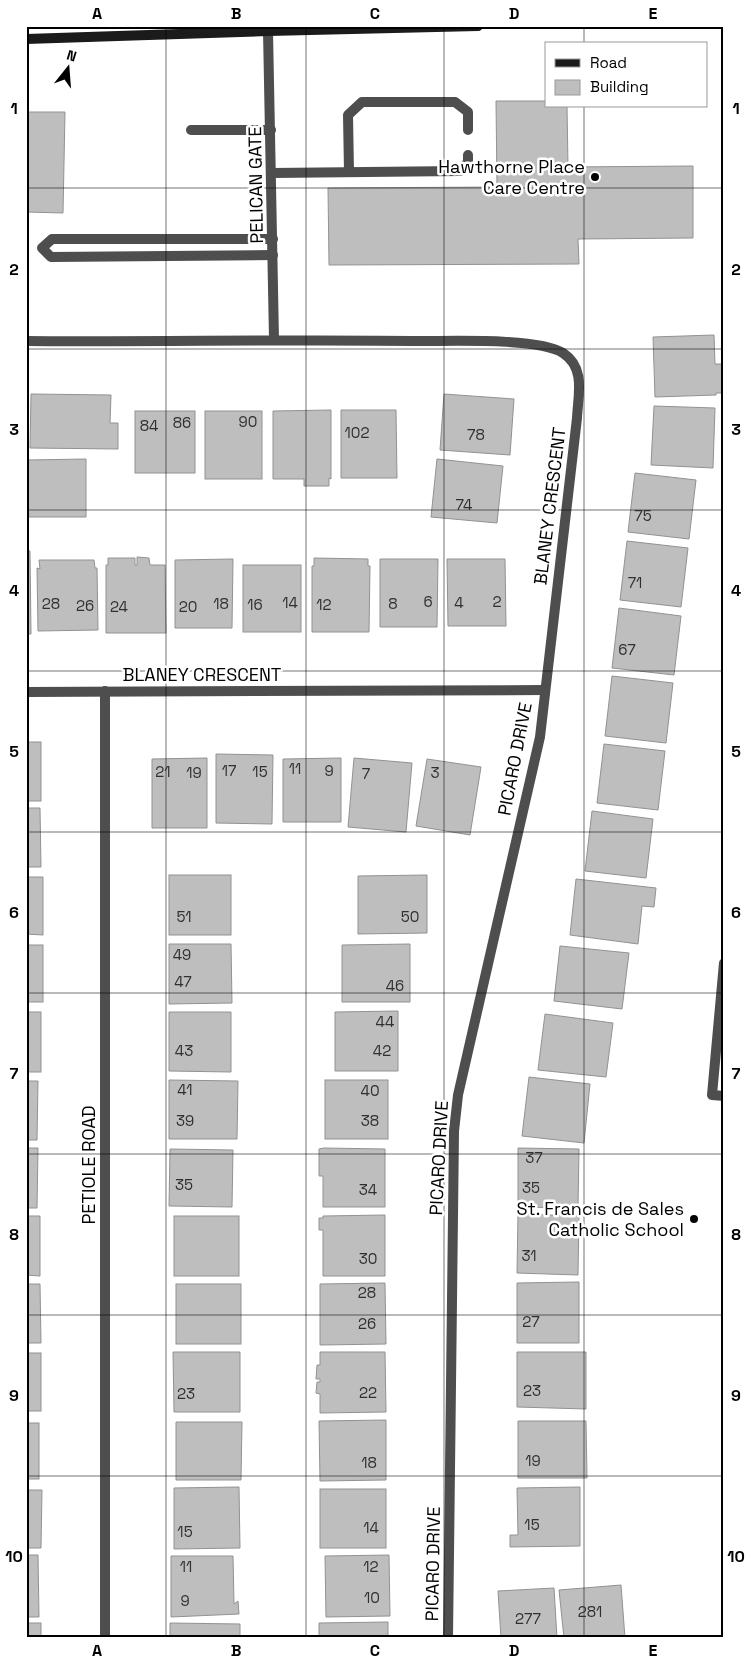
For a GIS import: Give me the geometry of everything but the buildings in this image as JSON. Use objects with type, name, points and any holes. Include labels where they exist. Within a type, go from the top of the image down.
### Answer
[{"type":"main road","points":[[26,38],[478,26]]},
{"type":"street","name":"PELICAN GATE","points":[[268,31],[274,339]]},
{"type":"street","points":[[349,172],[348,115],[362,102],[455,102],[468,112],[468,130]]},
{"type":"street","points":[[191,130],[271,130]]},
{"type":"street","points":[[272,173],[460,171],[468,162],[468,155]]},
{"type":"street","points":[[273,239],[52,239],[42,248],[51,257],[273,254]]},
{"type":"street","name":"BLANEY CRESCENT","points":[[26,341],[274,339],[488,342],[542,345],[562,352],[576,364],[580,378],[544,690],[26,692]]},
{"type":"street","name":"PICARO DRIVE","points":[[448,1638],[454,1131],[458,1095],[540,737],[544,690]]},
{"type":"street","name":"PETIOLE ROAD","points":[[105,691],[105,1638]]},
{"type":"street","points":[[724,963],[712,1095],[724,1096]]},
{"type":"place","name":"Hawthorne Place Care Centre","points":[[595,177]]},
{"type":"place","name":"St. Francis de Sales Catholic School","points":[[694,1219]]}]
